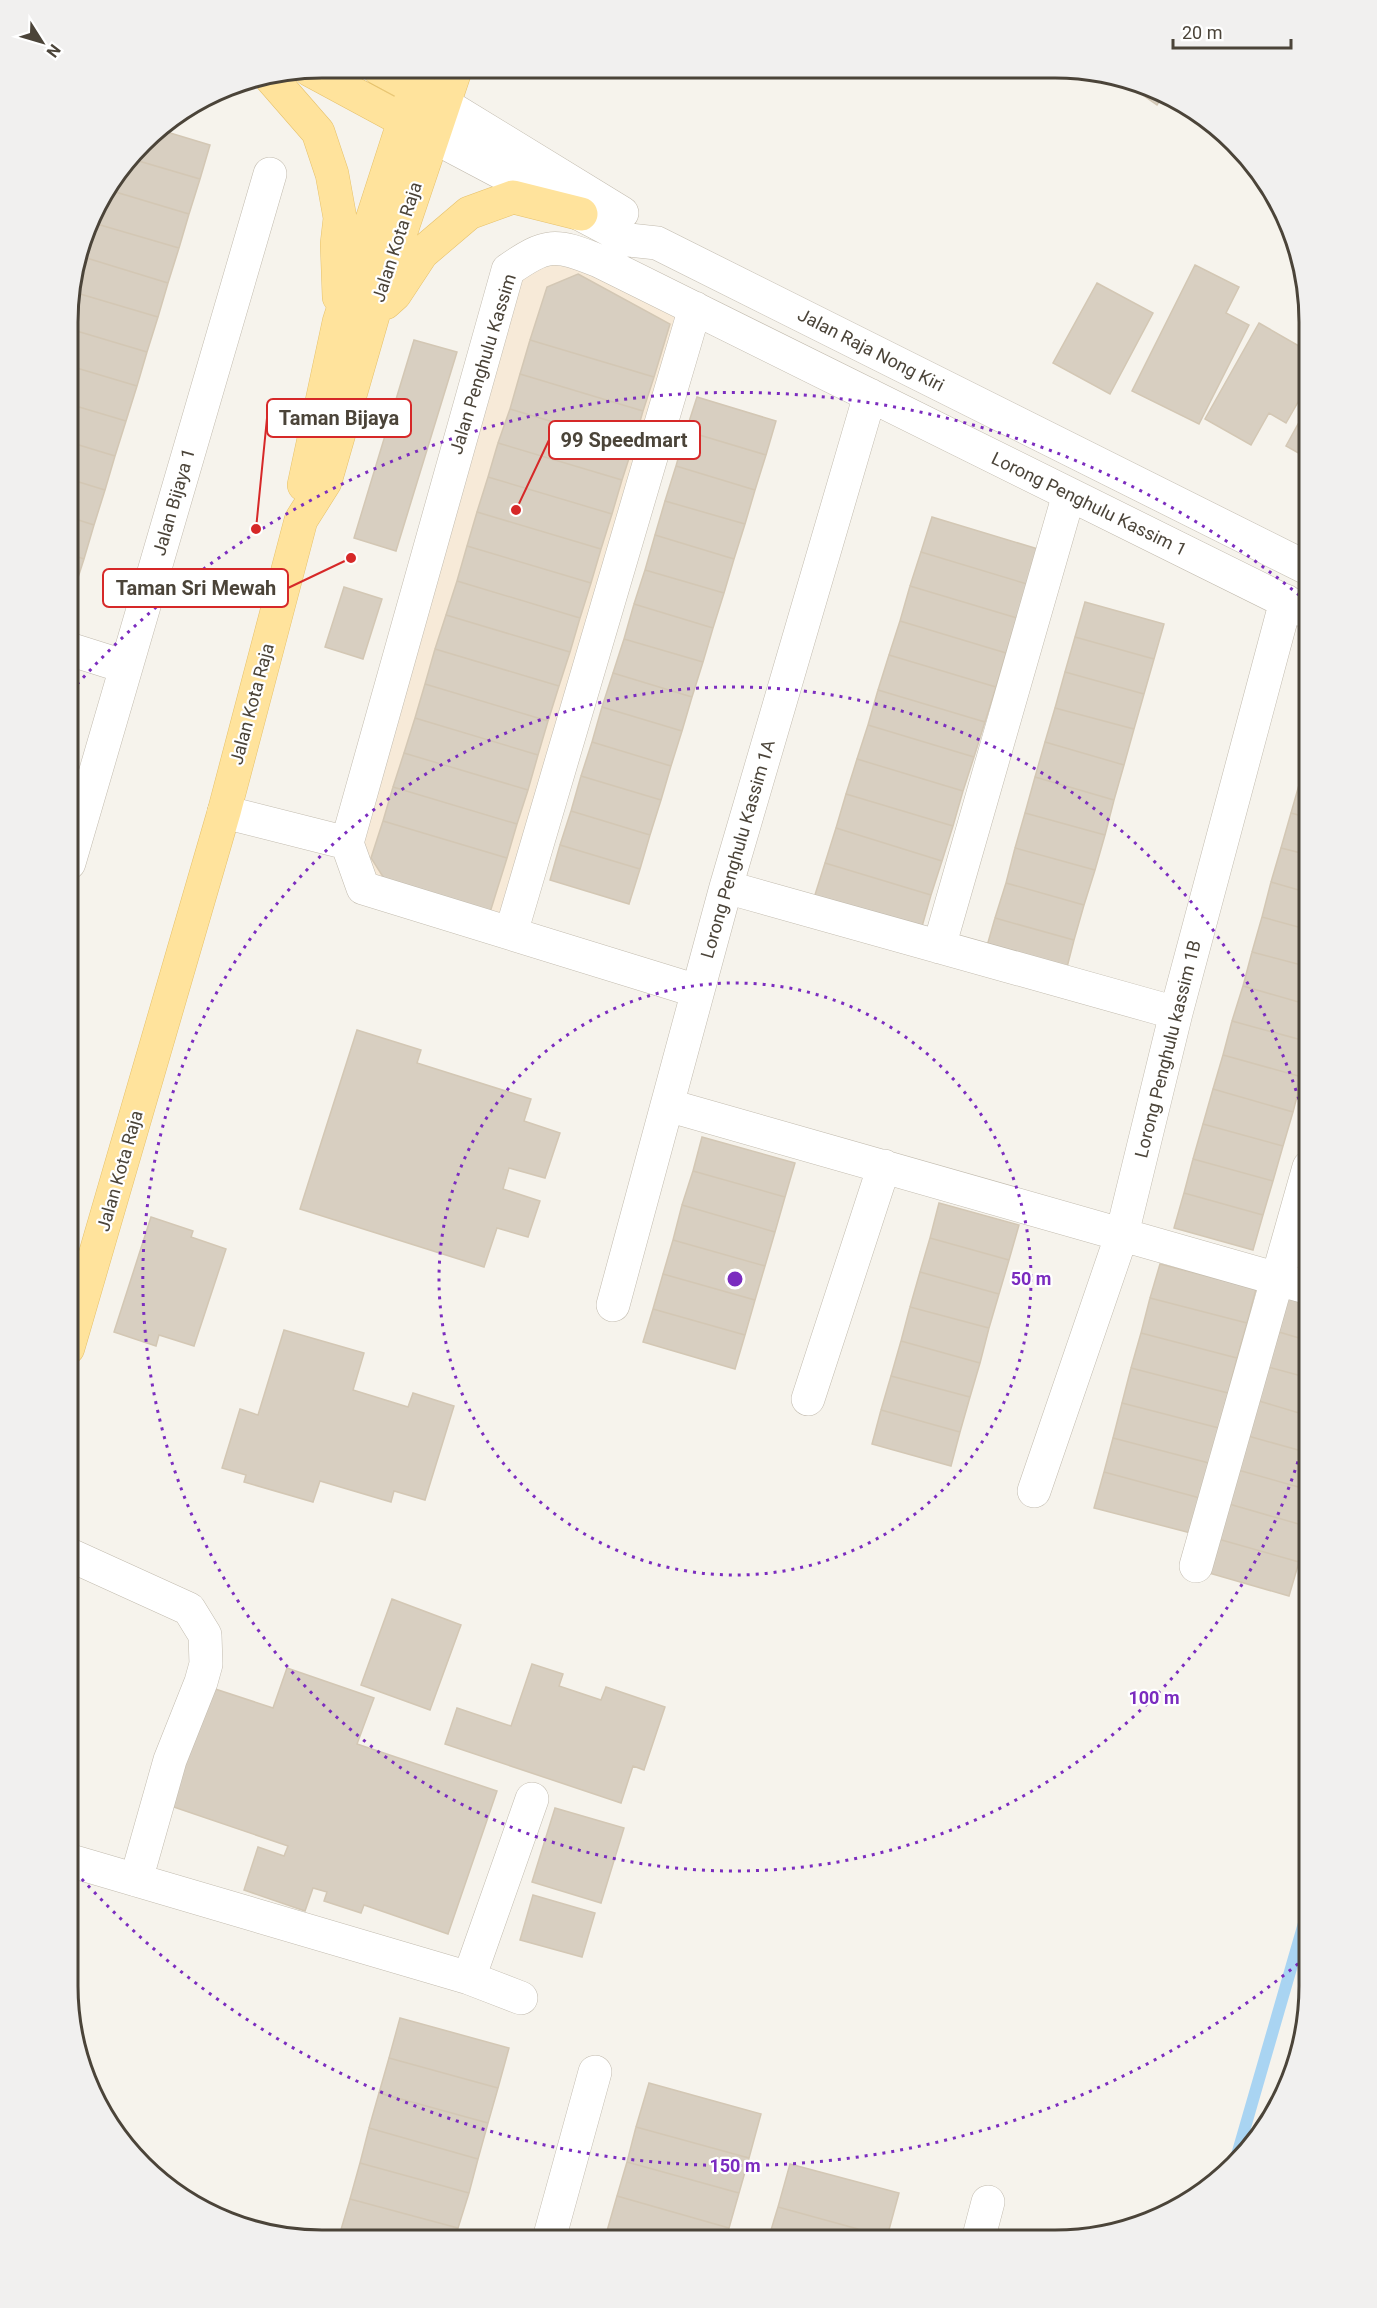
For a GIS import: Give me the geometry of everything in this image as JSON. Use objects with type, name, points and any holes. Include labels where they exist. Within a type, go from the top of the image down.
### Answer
[{"type":"main road","points":[[325,78],[432,136]]},
{"type":"main road","points":[[301,520],[305,475],[339,322],[418,78]]},
{"type":"main road","points":[[419,78],[444,104]]},
{"type":"main road","name":"Jalan Kota Raja","points":[[78,1307],[224,812],[301,520],[325,482],[374,312],[453,78]]},
{"type":"main road","points":[[275,83],[318,132],[332,174],[340,218],[337,244],[339,322]]},
{"type":"main road","points":[[374,312],[395,294],[422,254],[468,213],[513,197],[581,214]]},
{"type":"street","points":[[444,104],[639,223],[657,243]]},
{"type":"street","name":"Jalan Raja Nong Kiri","points":[[432,136],[629,240],[657,243],[1299,564]]},
{"type":"street","name":"Jalan Bijaya 1","points":[[78,832],[270,174]]},
{"type":"street","name":"Jalan Penghulu Kassim","points":[[347,843],[508,270],[526,257],[547,248],[569,248],[870,395]]},
{"type":"street","points":[[511,933],[695,309]]},
{"type":"street","name":"Lorong Penghulu Kassim 1","points":[[870,395],[1298,607]]},
{"type":"street","name":"Lorong Penghulu Kassim 1A","points":[[613,1305],[726,887],[870,395]]},
{"type":"street","points":[[939,947],[1069,494]]},
{"type":"street","name":"Lorong Penghulu kassim 1B","points":[[1034,1491],[1122,1234],[1176,1013],[1298,607]]},
{"type":"street","points":[[78,652],[126,667]]},
{"type":"street","points":[[224,812],[347,843],[363,888],[698,991]]},
{"type":"street","points":[[726,887],[1176,1013]]},
{"type":"street","points":[[667,1105],[1299,1285]]},
{"type":"street","points":[[808,1399],[884,1166]]},
{"type":"street","points":[[1196,1566],[1299,1202]]},
{"type":"street","points":[[78,1559],[189,1609],[205,1635],[206,1664],[201,1682],[170,1760],[136,1880]]},
{"type":"street","points":[[469,1978],[532,1799]]},
{"type":"street","points":[[78,1863],[469,1978],[521,1998]]},
{"type":"street","points":[[551,2230],[595,2072]]},
{"type":"street","points":[[981,2230],[988,2202]]},
{"type":"shaded area","points":[[548,262],[570,263],[682,317],[502,920],[368,880],[360,848],[519,280]]},
{"type":"building","points":[[1142,95],[1159,101],[1157,105]]},
{"type":"building","points":[[169,133],[210,145],[200,179],[139,161]]},
{"type":"building","points":[[139,161],[200,179],[189,214],[116,192]]},
{"type":"building","points":[[116,192],[189,214],[179,248],[99,225]]},
{"type":"building","points":[[99,225],[179,248],[168,283],[86,258]]},
{"type":"building","points":[[86,258],[168,283],[158,317],[80,294]]},
{"type":"building","points":[[1195,265],[1239,287],[1226,313],[1249,325],[1199,424],[1132,391]]},
{"type":"building","points":[[578,274],[670,324],[654,377],[530,340],[547,287]]},
{"type":"building","points":[[1097,283],[1153,313],[1110,394],[1053,363]]},
{"type":"building","points":[[80,294],[158,317],[147,352],[78,331]]},
{"type":"building","points":[[1259,323],[1299,346],[1299,400],[1286,423],[1269,413],[1251,445],[1205,419]]},
{"type":"building","points":[[78,331],[147,352],[137,386],[78,368]]},
{"type":"building","points":[[414,340],[457,352],[396,551],[354,538]]},
{"type":"building","points":[[530,340],[654,377],[643,411],[520,374]]},
{"type":"building","points":[[78,368],[137,386],[126,421],[78,407]]},
{"type":"building","points":[[520,374],[643,411],[633,446],[510,409]]},
{"type":"building","points":[[697,397],[776,421],[766,455],[686,431]]},
{"type":"building","points":[[78,407],[126,421],[115,456],[78,445]]},
{"type":"building","points":[[510,409],[633,446],[622,480],[498,443]]},
{"type":"building","points":[[1299,422],[1299,453],[1286,446]]},
{"type":"building","points":[[686,431],[766,455],[755,490],[676,466]]},
{"type":"building","points":[[498,443],[622,480],[612,514],[488,477]]},
{"type":"building","points":[[78,445],[115,456],[105,490],[78,482]]},
{"type":"building","points":[[676,466],[755,490],[745,524],[665,501]]},
{"type":"building","points":[[488,477],[612,514],[601,549],[477,512]]},
{"type":"building","points":[[78,482],[105,490],[94,525],[78,520]]},
{"type":"building","points":[[665,501],[745,524],[734,559],[655,535]]},
{"type":"building","points":[[477,512],[601,549],[591,583],[467,546]]},
{"type":"building","points":[[932,517],[1038,549],[1027,584],[921,552]]},
{"type":"building","points":[[78,520],[94,525],[84,559],[78,557]]},
{"type":"building","points":[[655,535],[734,559],[724,593],[645,570]]},
{"type":"building","points":[[467,546],[591,583],[580,618],[457,581]]},
{"type":"building","points":[[921,552],[1027,584],[1017,618],[910,586]]},
{"type":"building","points":[[78,557],[84,559],[78,578]]},
{"type":"building","points":[[645,570],[724,593],[713,628],[634,604]]},
{"type":"building","points":[[457,581],[580,618],[570,652],[446,615]]},
{"type":"building","points":[[910,586],[1017,618],[1006,653],[900,621]]},
{"type":"building","points":[[344,587],[382,599],[363,659],[325,647]]},
{"type":"building","points":[[1085,602],[1164,624],[1154,659],[1075,637]]},
{"type":"building","points":[[634,604],[713,628],[703,662],[624,639]]},
{"type":"building","points":[[446,615],[570,652],[559,686],[435,649]]},
{"type":"building","points":[[900,621],[1006,653],[996,687],[889,655]]},
{"type":"building","points":[[1075,637],[1154,659],[1144,694],[1065,672]]},
{"type":"building","points":[[624,639],[703,662],[692,697],[613,673]]},
{"type":"building","points":[[435,649],[559,686],[548,721],[425,684]]},
{"type":"building","points":[[889,655],[996,687],[985,722],[878,690]]},
{"type":"building","points":[[1065,672],[1144,694],[1134,729],[1055,708]]},
{"type":"building","points":[[613,673],[692,697],[682,731],[602,707]]},
{"type":"building","points":[[425,684],[548,721],[538,755],[415,718]]},
{"type":"building","points":[[878,690],[985,722],[974,757],[868,725]]},
{"type":"building","points":[[602,707],[682,731],[671,766],[592,742]]},
{"type":"building","points":[[1055,708],[1134,729],[1124,765],[1045,742]]},
{"type":"building","points":[[415,718],[538,755],[528,790],[404,753]]},
{"type":"building","points":[[868,725],[974,757],[963,791],[857,759]]},
{"type":"building","points":[[592,742],[671,766],[661,800],[581,776]]},
{"type":"building","points":[[1045,742],[1124,765],[1114,800],[1035,777]]},
{"type":"building","points":[[404,753],[528,790],[517,824],[393,787]]},
{"type":"building","points":[[857,759],[963,791],[953,826],[846,794]]},
{"type":"building","points":[[581,776],[661,800],[650,835],[571,811]]},
{"type":"building","points":[[1035,777],[1114,800],[1105,835],[1025,813]]},
{"type":"building","points":[[1299,785],[1299,815],[1291,813]]},
{"type":"building","points":[[393,787],[517,824],[507,858],[383,821]]},
{"type":"building","points":[[846,794],[953,826],[942,861],[836,828]]},
{"type":"building","points":[[571,811],[650,835],[640,869],[560,845]]},
{"type":"building","points":[[1025,813],[1105,835],[1095,870],[1015,848]]},
{"type":"building","points":[[1291,813],[1299,815],[1299,852],[1281,848]]},
{"type":"building","points":[[383,821],[507,858],[487,922],[394,894],[371,858]]},
{"type":"building","points":[[836,828],[942,861],[931,895],[825,863]]},
{"type":"building","points":[[560,845],[640,869],[629,904],[550,880]]},
{"type":"building","points":[[1015,848],[1095,870],[1084,905],[1006,883]]},
{"type":"building","points":[[1281,848],[1299,852],[1299,890],[1271,882]]},
{"type":"building","points":[[825,863],[931,895],[921,930],[814,898]]},
{"type":"building","points":[[1271,882],[1299,890],[1299,927],[1262,917]]},
{"type":"building","points":[[1006,883],[1084,905],[1074,940],[995,918]]},
{"type":"building","points":[[1262,917],[1299,927],[1299,964],[1252,952]]},
{"type":"building","points":[[995,918],[1074,940],[1065,975],[985,953]]},
{"type":"building","points":[[1252,952],[1299,964],[1299,1002],[1243,986]]},
{"type":"building","points":[[1243,986],[1299,1002],[1299,1039],[1232,1021]]},
{"type":"building","points":[[1232,1021],[1299,1039],[1299,1076],[1223,1055]]},
{"type":"building","points":[[357,1030],[421,1050],[417,1063],[531,1099],[524,1121],[560,1133],[545,1178],[509,1168],[503,1189],[540,1201],[528,1237],[497,1228],[484,1267],[300,1209]]},
{"type":"building","points":[[1223,1055],[1299,1076],[1299,1089],[1293,1112],[1213,1089]]},
{"type":"building","points":[[1213,1089],[1293,1112],[1283,1146],[1203,1124]]},
{"type":"building","points":[[1203,1124],[1283,1146],[1273,1181],[1193,1159]]},
{"type":"building","points":[[702,1137],[795,1163],[785,1197],[693,1171]]},
{"type":"building","points":[[1193,1159],[1273,1181],[1263,1215],[1184,1193]]},
{"type":"building","points":[[693,1171],[785,1197],[775,1232],[682,1205]]},
{"type":"building","points":[[1184,1193],[1263,1215],[1253,1250],[1174,1228]]},
{"type":"building","points":[[939,1203],[1019,1225],[1009,1260],[930,1238]]},
{"type":"building","points":[[682,1205],[775,1232],[765,1266],[673,1240]]},
{"type":"building","points":[[151,1217],[193,1231],[191,1237],[226,1249],[194,1346],[159,1335],[156,1346],[114,1332]]},
{"type":"building","points":[[930,1238],[1009,1260],[999,1294],[920,1272]]},
{"type":"building","points":[[673,1240],[765,1266],[755,1300],[663,1274]]},
{"type":"building","points":[[1160,1264],[1256,1289],[1247,1323],[1150,1298]]},
{"type":"building","points":[[920,1272],[999,1294],[989,1328],[910,1307]]},
{"type":"building","points":[[663,1274],[755,1300],[745,1335],[653,1309]]},
{"type":"building","points":[[1150,1298],[1247,1323],[1237,1358],[1141,1333]]},
{"type":"building","points":[[1288,1298],[1299,1301],[1299,1338],[1279,1332]]},
{"type":"building","points":[[910,1307],[989,1328],[980,1363],[901,1341]]},
{"type":"building","points":[[653,1309],[745,1335],[735,1369],[643,1342]]},
{"type":"building","points":[[284,1330],[364,1353],[353,1390],[408,1407],[413,1393],[454,1406],[425,1500],[394,1491],[391,1502],[320,1481],[313,1502],[244,1482],[246,1475],[222,1468],[240,1409],[258,1415]]},
{"type":"building","points":[[1279,1332],[1299,1338],[1299,1375],[1268,1367]]},
{"type":"building","points":[[1141,1333],[1237,1358],[1228,1393],[1131,1368]]},
{"type":"building","points":[[901,1341],[980,1363],[970,1397],[891,1376]]},
{"type":"building","points":[[1268,1367],[1299,1375],[1299,1413],[1259,1401]]},
{"type":"building","points":[[1131,1368],[1228,1393],[1219,1428],[1122,1403]]},
{"type":"building","points":[[891,1376],[970,1397],[960,1432],[881,1410]]},
{"type":"building","points":[[1259,1401],[1299,1413],[1299,1450],[1248,1436]]},
{"type":"building","points":[[1122,1403],[1219,1428],[1209,1463],[1113,1438]]},
{"type":"building","points":[[881,1410],[960,1432],[951,1466],[872,1444]]},
{"type":"building","points":[[1248,1436],[1299,1450],[1299,1487],[1238,1470]]},
{"type":"building","points":[[1113,1438],[1209,1463],[1200,1498],[1104,1472]]},
{"type":"building","points":[[1238,1470],[1299,1487],[1299,1524],[1229,1504]]},
{"type":"building","points":[[1104,1472],[1200,1498],[1191,1533],[1094,1508]]},
{"type":"building","points":[[1229,1504],[1299,1524],[1299,1562],[1218,1539]]},
{"type":"building","points":[[1218,1539],[1299,1562],[1289,1596],[1209,1573]]},
{"type":"building","points":[[392,1599],[461,1625],[430,1710],[361,1685]]},
{"type":"building","points":[[532,1664],[563,1674],[559,1686],[601,1700],[606,1687],[665,1707],[644,1770],[633,1766],[621,1803],[445,1744],[457,1708],[511,1726]]},
{"type":"building","points":[[287,1668],[374,1698],[357,1744],[497,1791],[448,1934],[364,1905],[361,1913],[324,1901],[327,1892],[313,1888],[305,1911],[244,1890],[258,1847],[284,1856],[288,1846],[162,1803],[203,1685],[273,1708]]},
{"type":"building","points":[[555,1808],[624,1828],[601,1903],[532,1882]]},
{"type":"building","points":[[533,1895],[595,1913],[582,1957],[520,1940]]},
{"type":"building","points":[[400,2018],[509,2048],[498,2088],[389,2058]]},
{"type":"building","points":[[389,2058],[498,2088],[488,2123],[379,2093]]},
{"type":"building","points":[[649,2083],[761,2114],[749,2158],[636,2127]]},
{"type":"building","points":[[379,2093],[488,2123],[478,2159],[369,2128]]},
{"type":"building","points":[[636,2127],[749,2158],[739,2193],[627,2162]]},
{"type":"building","points":[[369,2128],[478,2159],[469,2193],[360,2163]]},
{"type":"building","points":[[627,2162],[739,2193],[729,2228],[617,2196]]},
{"type":"building","points":[[360,2163],[469,2193],[458,2228],[350,2199]]},
{"type":"building","points":[[790,2164],[899,2193],[889,2230],[862,2230],[778,2207]]},
{"type":"building","points":[[617,2196],[729,2228],[728,2230],[607,2230]]},
{"type":"building","points":[[350,2199],[458,2228],[458,2230],[341,2230]]},
{"type":"building","points":[[778,2207],[862,2230],[771,2230]]},
{"type":"waterway","points":[[1240,2145],[1299,1941]]},
{"type":"place","name":"99 Speedmart","points":[[516,510]]},
{"type":"place","name":"Taman Bijaya","points":[[256,529]]},
{"type":"place","name":"Taman Sri Mewah","points":[[351,558]]}]
